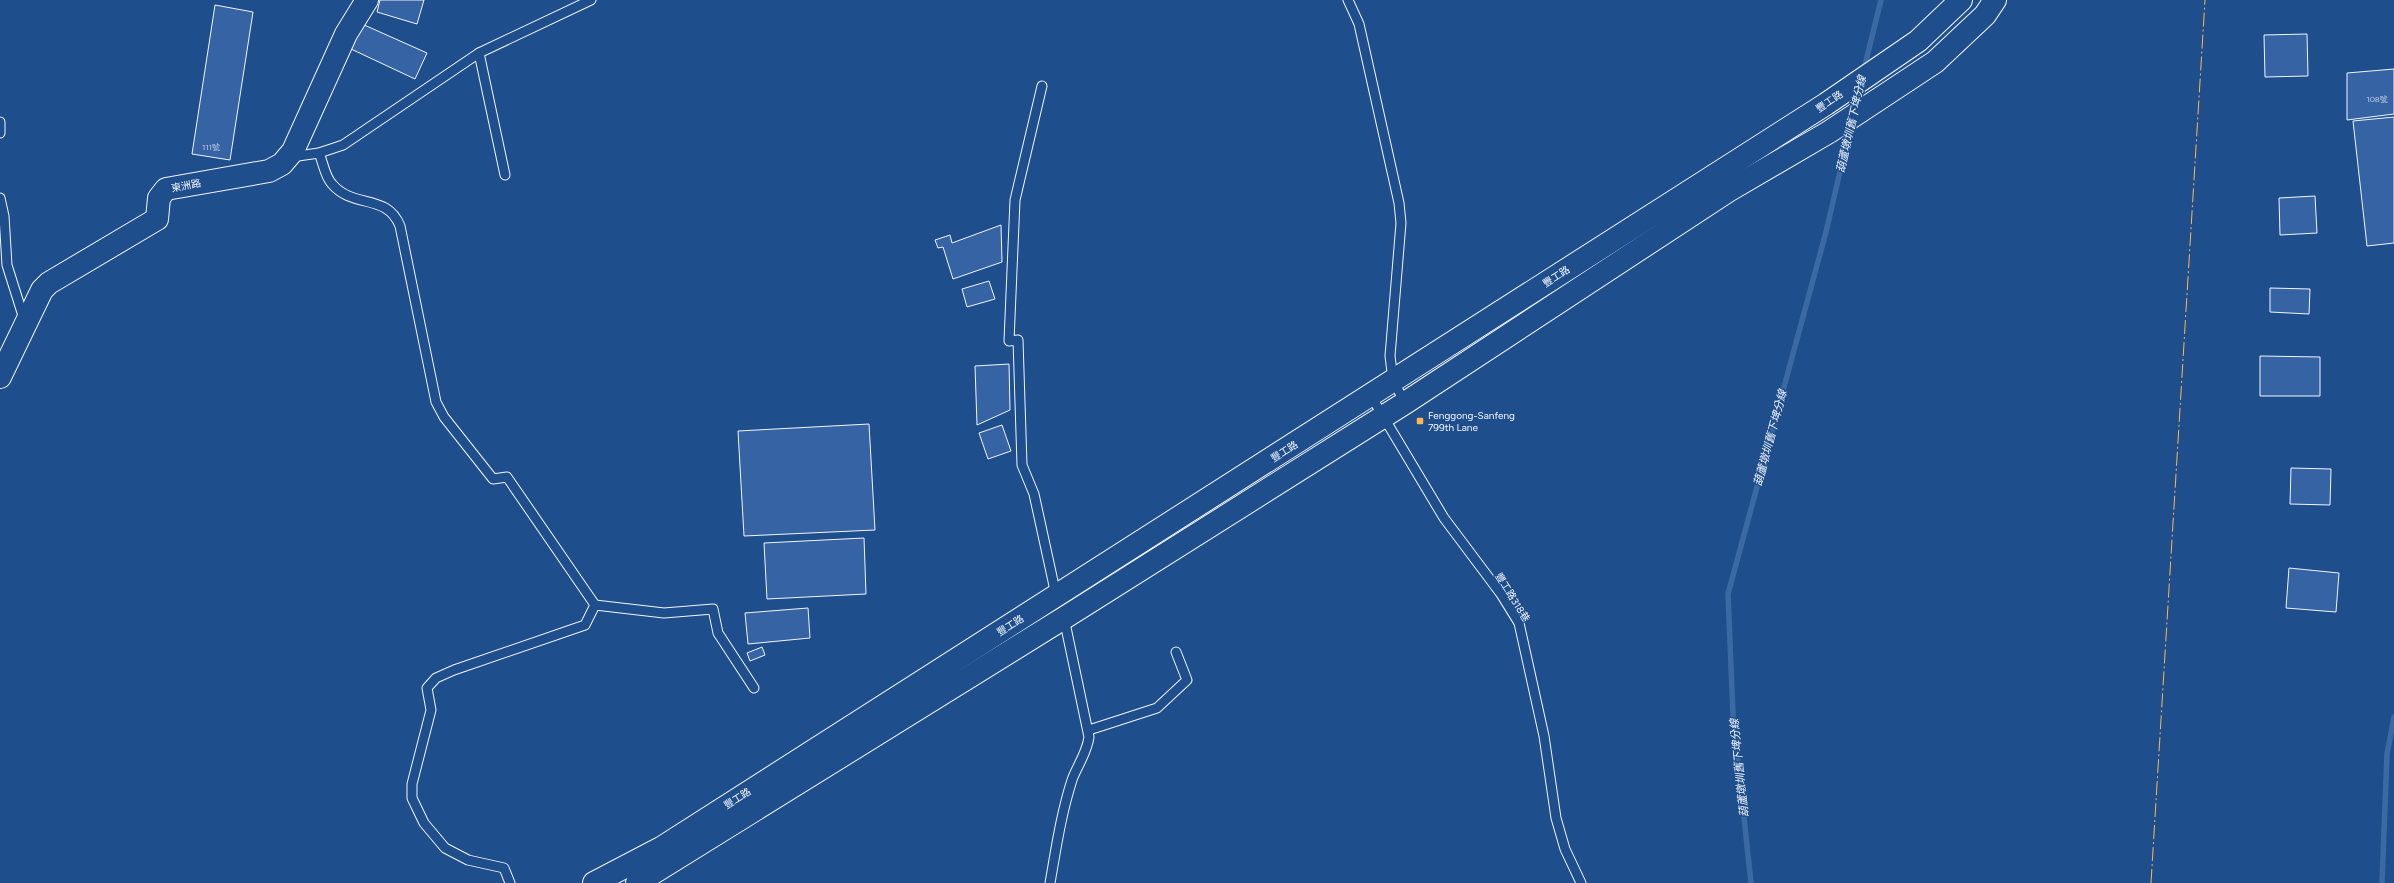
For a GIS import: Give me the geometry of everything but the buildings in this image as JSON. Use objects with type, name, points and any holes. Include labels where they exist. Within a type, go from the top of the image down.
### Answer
[{"type":"street","points":[[288,158],[346,34],[367,0]]},
{"type":"street","name":"豐工路","points":[[637,883],[1060,607],[1393,380],[1826,104],[1918,41],[1961,0]]},
{"type":"street","name":"豐工路","points":[[594,883],[661,848],[1060,607],[1405,403],[1728,191],[1830,132],[1935,62],[1985,15],[1996,0]]},
{"type":"street","name":"東洲路","points":[[0,377],[25,322],[35,307],[42,290],[49,283],[157,219],[159,198],[166,189],[269,171],[288,158]]},
{"type":"lane","points":[[288,158],[319,153],[343,145],[479,53],[591,0]]},
{"type":"lane","points":[[1348,0],[1359,24],[1400,213],[1390,356],[1393,380],[1405,403]]},
{"type":"lane","points":[[479,53],[505,175]]},
{"type":"lane","points":[[1042,86],[1015,200],[1009,341],[1018,340],[1022,465],[1034,494],[1089,730],[1088,745],[1072,780],[1061,818],[1050,883]]},
{"type":"lane","points":[[0,122],[0,133]]},
{"type":"lane","points":[[319,153],[331,183],[343,194],[387,207],[396,216],[400,226],[436,402],[444,417],[493,479],[507,477],[595,605],[664,613],[713,609],[718,633],[754,688]]},
{"type":"lane","points":[[0,198],[4,216],[7,266],[25,322]]},
{"type":"lane","name":"豐工路318巷","points":[[1371,396],[1444,518],[1501,594],[1519,623],[1544,736],[1556,818],[1565,849],[1581,883]]},
{"type":"lane","points":[[510,883],[504,868],[468,860],[445,848],[424,823],[412,798],[412,784],[431,710],[427,688],[436,678],[454,670],[585,625],[595,605]]},
{"type":"lane","points":[[1089,730],[1157,708],[1187,680],[1176,652]]},
{"type":"waterway","name":"葫蘆墩圳舊下埤分線","points":[[1864,69],[1881,0]]},
{"type":"waterway","name":"葫蘆墩圳舊下埤分線","points":[[1751,883],[1733,715],[1728,594],[1826,232],[1851,124]]},
{"type":"waterway","points":[[2382,883],[2387,754],[2394,717]]},
{"type":"power","points":[[2151,883],[2205,0]]},
{"type":"place","name":"Fenggong-Sanfeng 799th Lane","points":[[1420,421]]}]
